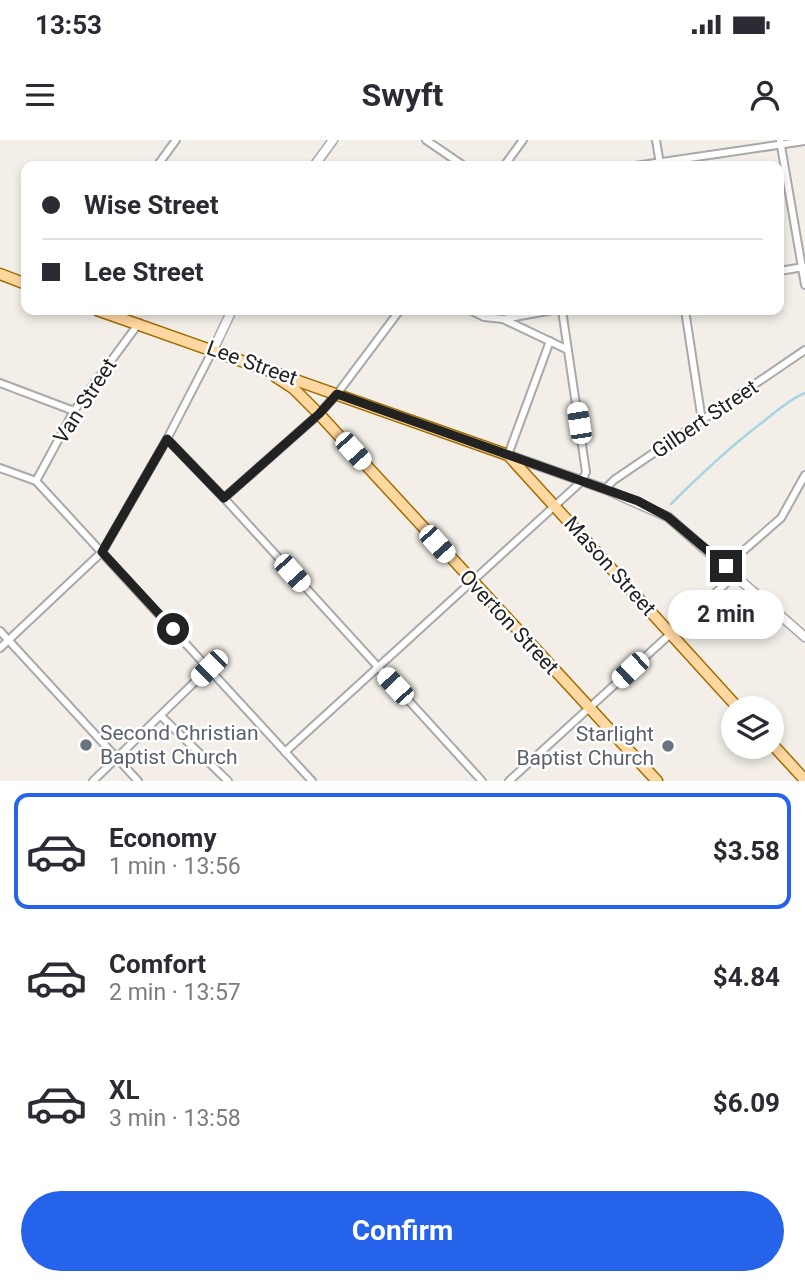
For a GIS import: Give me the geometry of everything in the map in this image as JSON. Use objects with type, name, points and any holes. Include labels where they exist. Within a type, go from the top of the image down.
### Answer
[{"type":"main road","points":[[0,274],[21,282]]},
{"type":"main road","name":"Lee Street","points":[[113,315],[508,455]]},
{"type":"main road","name":"Overton Street","points":[[235,357],[285,382],[319,414],[657,781]]},
{"type":"main road","name":"Mason Street","points":[[508,455],[728,696]]},
{"type":"main road","points":[[784,757],[805,780]]},
{"type":"street","points":[[161,161],[176,140]]},
{"type":"street","points":[[318,161],[333,140]]},
{"type":"street","points":[[426,140],[457,161]]},
{"type":"street","points":[[508,161],[523,140]]},
{"type":"street","points":[[656,140],[660,161]]},
{"type":"street","points":[[676,161],[781,142],[805,141]]},
{"type":"street","points":[[781,142],[805,285]]},
{"type":"street","points":[[784,270],[803,268]]},
{"type":"street","points":[[0,648],[102,552],[167,439],[230,315]]},
{"type":"street","points":[[224,498],[319,414],[396,315]]},
{"type":"street","points":[[480,315],[503,319],[525,315]]},
{"type":"street","points":[[285,752],[582,481],[586,472],[563,315]]},
{"type":"street","points":[[686,315],[702,421]]},
{"type":"street","points":[[503,319],[568,350]]},
{"type":"street","name":"Van Street","points":[[36,481],[74,411],[139,323]]},
{"type":"street","points":[[508,455],[550,341]]},
{"type":"street","name":"Gilbert Street","points":[[605,489],[614,480],[805,350]]},
{"type":"street","points":[[0,383],[74,411]]},
{"type":"street","points":[[167,439],[482,781]]},
{"type":"street","name":"Lee Street","points":[[508,455],[605,489],[668,517],[805,637]]},
{"type":"street","points":[[0,468],[36,481],[313,781]]},
{"type":"street","points":[[726,566],[775,524],[795,496],[805,475]]},
{"type":"street","points":[[509,781],[736,575]]},
{"type":"street","points":[[0,631],[138,781]]},
{"type":"street","points":[[93,781],[209,668]]},
{"type":"street","points":[[161,716],[228,781]]},
{"type":"waterway","points":[[671,504],[740,440],[794,398],[805,393]]},
{"type":"place","name":"Second Christian Baptist Church","points":[[86,745]]},
{"type":"place","name":"Starlight Baptist Church","points":[[668,746]]},
{"type":"route","points":[[173,629],[102,552],[167,439],[224,498],[319,414],[337,394],[638,501],[687,531],[726,566]]}]
